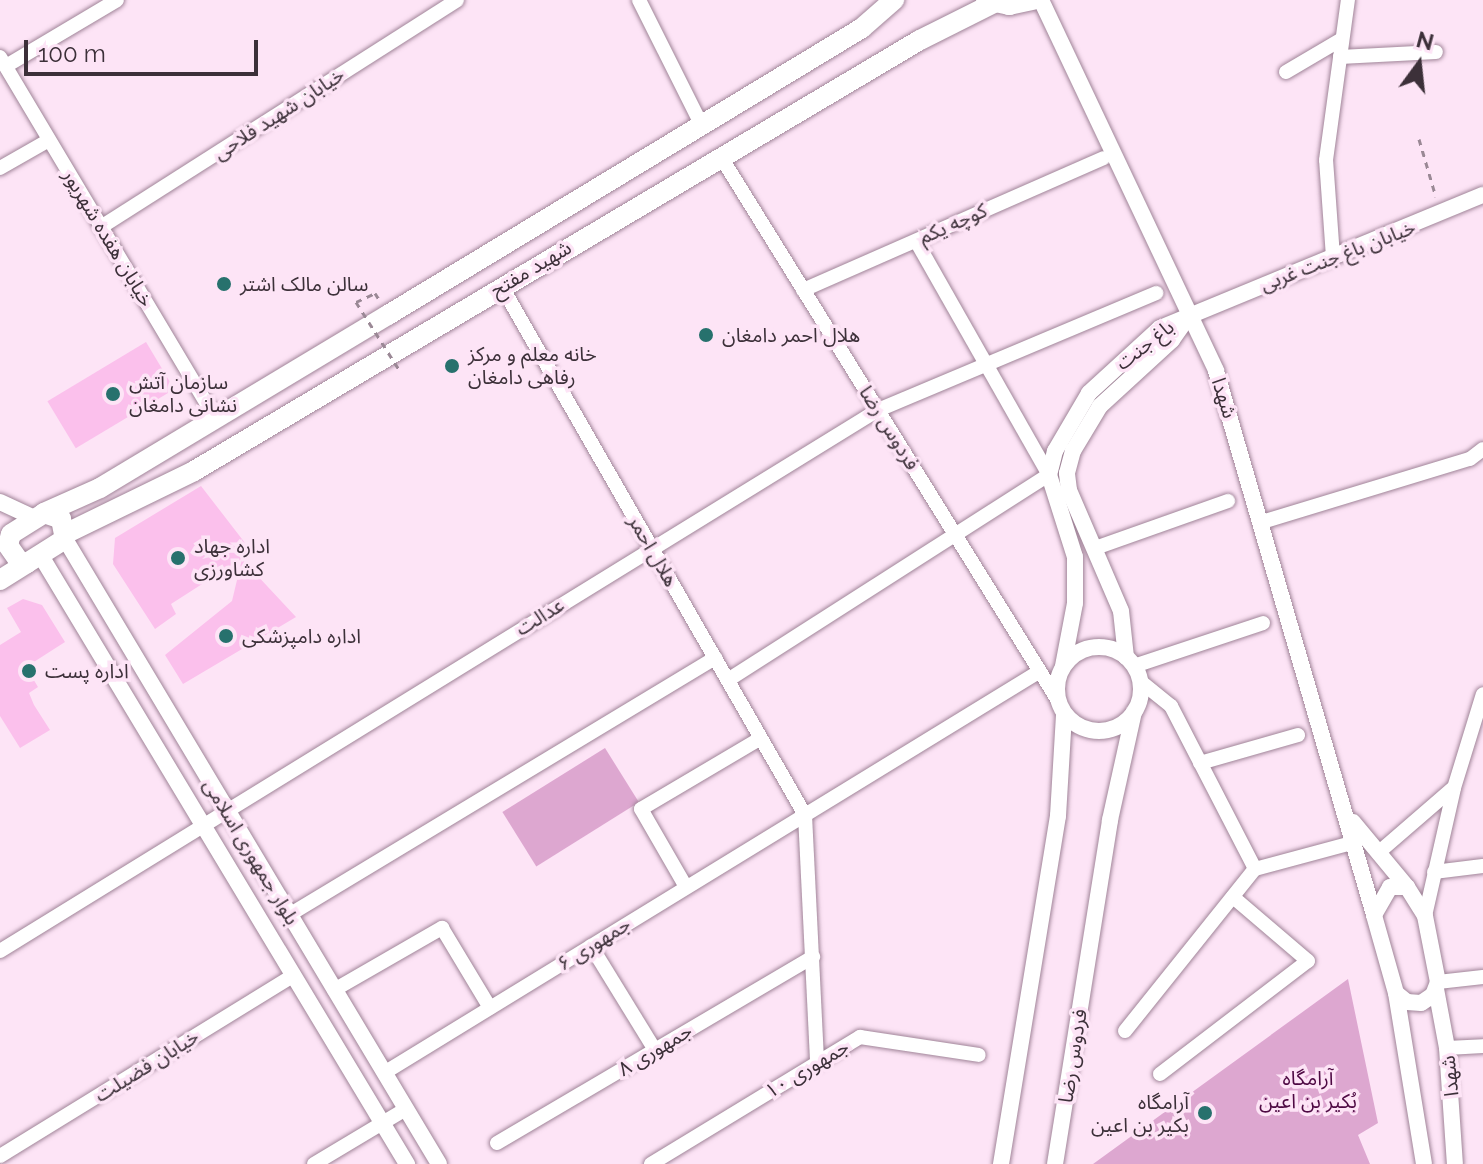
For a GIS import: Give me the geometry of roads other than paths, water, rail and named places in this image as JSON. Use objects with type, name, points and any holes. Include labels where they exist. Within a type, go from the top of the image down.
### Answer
[{"type":"main road","name":"شهید مفتح","points":[[5,539],[40,516],[100,488],[862,28],[894,0]]},
{"type":"main road","points":[[990,2],[1033,0]]},
{"type":"main road","name":"شهید مفتح","points":[[34,560],[66,536],[194,471],[721,157],[990,2]]},
{"type":"main road","points":[[40,516],[61,519],[66,536]]},
{"type":"main road","points":[[0,580],[34,560],[5,539]]},
{"type":"street","points":[[3,62],[117,0]]},
{"type":"street","name":"خیابان شهید فلاحی","points":[[101,227],[457,0]]},
{"type":"street","points":[[639,0],[701,124]]},
{"type":"street","name":"شهدا","points":[[1041,0],[1216,371],[1349,818],[1396,993],[1424,1164]]},
{"type":"street","points":[[1333,257],[1326,160],[1348,0]]},
{"type":"street","points":[[1286,72],[1342,39]]},
{"type":"street","points":[[1340,57],[1436,52]]},
{"type":"street","name":"خیابان هفده شهریور","points":[[3,62],[215,418]]},
{"type":"street","points":[[0,168],[49,140]]},
{"type":"street","name":"فردوس رضا","points":[[721,157],[1060,706]]},
{"type":"street","name":"کوچه یکم","points":[[803,290],[1103,158]]},
{"type":"street","name":"خیابان باغ جنت غربی","points":[[1191,313],[1442,215],[1483,195]]},
{"type":"street","points":[[916,241],[1049,475],[1075,557],[1075,603],[1063,666],[1060,706],[1058,816],[1001,1164]]},
{"type":"street","name":"هلال احمر","points":[[502,287],[805,815]]},
{"type":"street","name":"عدالت","points":[[0,951],[878,410],[1156,293]]},
{"type":"street","name":"باغ جنت","points":[[1049,475],[1055,451],[1089,393],[1160,328],[1191,313]]},
{"type":"street","name":"باغ جنت","points":[[1133,668],[1121,611],[1098,547],[1069,490],[1073,451],[1100,406],[1172,340],[1191,313]]},
{"type":"street","points":[[1262,522],[1470,459],[1483,449]]},
{"type":"street","points":[[728,680],[957,537],[1049,475]]},
{"type":"street","points":[[1098,547],[1228,501]]},
{"type":"street","points":[[0,502],[40,516]]},
{"type":"street","name":"بلوار جمهوری اسلامی","points":[[66,536],[439,1164]]},
{"type":"street","name":"بلوار جمهوری اسلامی","points":[[34,560],[203,825],[407,1164]]},
{"type":"street","points":[[1133,668],[1263,623]]},
{"type":"street","points":[[1063,666],[1085,649],[1114,650],[1171,706],[1255,869]]},
{"type":"street","points":[[289,915],[715,658]]},
{"type":"street","points":[[1060,706],[1076,725],[1108,731],[1134,712],[1133,668]]},
{"type":"street","name":"جمهوری ۶","points":[[384,1073],[1040,671]]},
{"type":"street","points":[[1425,916],[1454,788],[1483,694]]},
{"type":"street","name":"فردوس رضا","points":[[1055,1164],[1110,820],[1134,712]]},
{"type":"street","points":[[1200,763],[1298,735]]},
{"type":"street","points":[[686,887],[641,809],[761,738]]},
{"type":"street","points":[[1378,853],[1454,788]]},
{"type":"street","points":[[805,815],[817,1063]]},
{"type":"street","name":"شهدا","points":[[1349,818],[1407,887],[1425,916],[1447,1048],[1455,1164]]},
{"type":"street","points":[[1125,1031],[1255,869],[1355,842]]},
{"type":"street","points":[[1434,872],[1483,866]]},
{"type":"street","points":[[1374,915],[1385,890],[1407,887]]},
{"type":"street","points":[[1160,1074],[1308,961],[1233,897]]},
{"type":"street","points":[[334,990],[442,928],[490,1008]]},
{"type":"street","points":[[591,946],[655,1050]]},
{"type":"street","name":"جمهوری ۸","points":[[497,1143],[813,957]]},
{"type":"street","name":"خیابان فضیلت","points":[[0,1156],[294,975]]},
{"type":"street","points":[[1396,993],[1407,1002],[1421,1003],[1437,986],[1483,977]]},
{"type":"street","name":"جمهوری ۱۰","points":[[651,1164],[860,1037],[979,1055]]},
{"type":"street","points":[[1447,1048],[1483,1046]]},
{"type":"street","points":[[314,1164],[406,1109]]},
{"type":"place","name":"سالن مالک اشتر","points":[[224,284]]},
{"type":"place","name":"هلال احمر دامغان","points":[[706,335]]},
{"type":"place","name":"خانه معلم و مرکز رفاهی دامغان","points":[[452,366]]},
{"type":"place","name":"سازمان آتش نشانی دامغان","points":[[113,394]]},
{"type":"place","name":"اداره جهاد کشاورزی","points":[[178,558]]},
{"type":"place","name":"اداره دامپزشکی","points":[[226,636]]},
{"type":"place","name":"اداره پست","points":[[29,671]]},
{"type":"place","name":"آرامگاه بکیر بن اعین","points":[[1205,1113]]},
{"type":"park label","name":"آرامگاه بُکیر بن اعین","points":[[1308,1090]]}]
